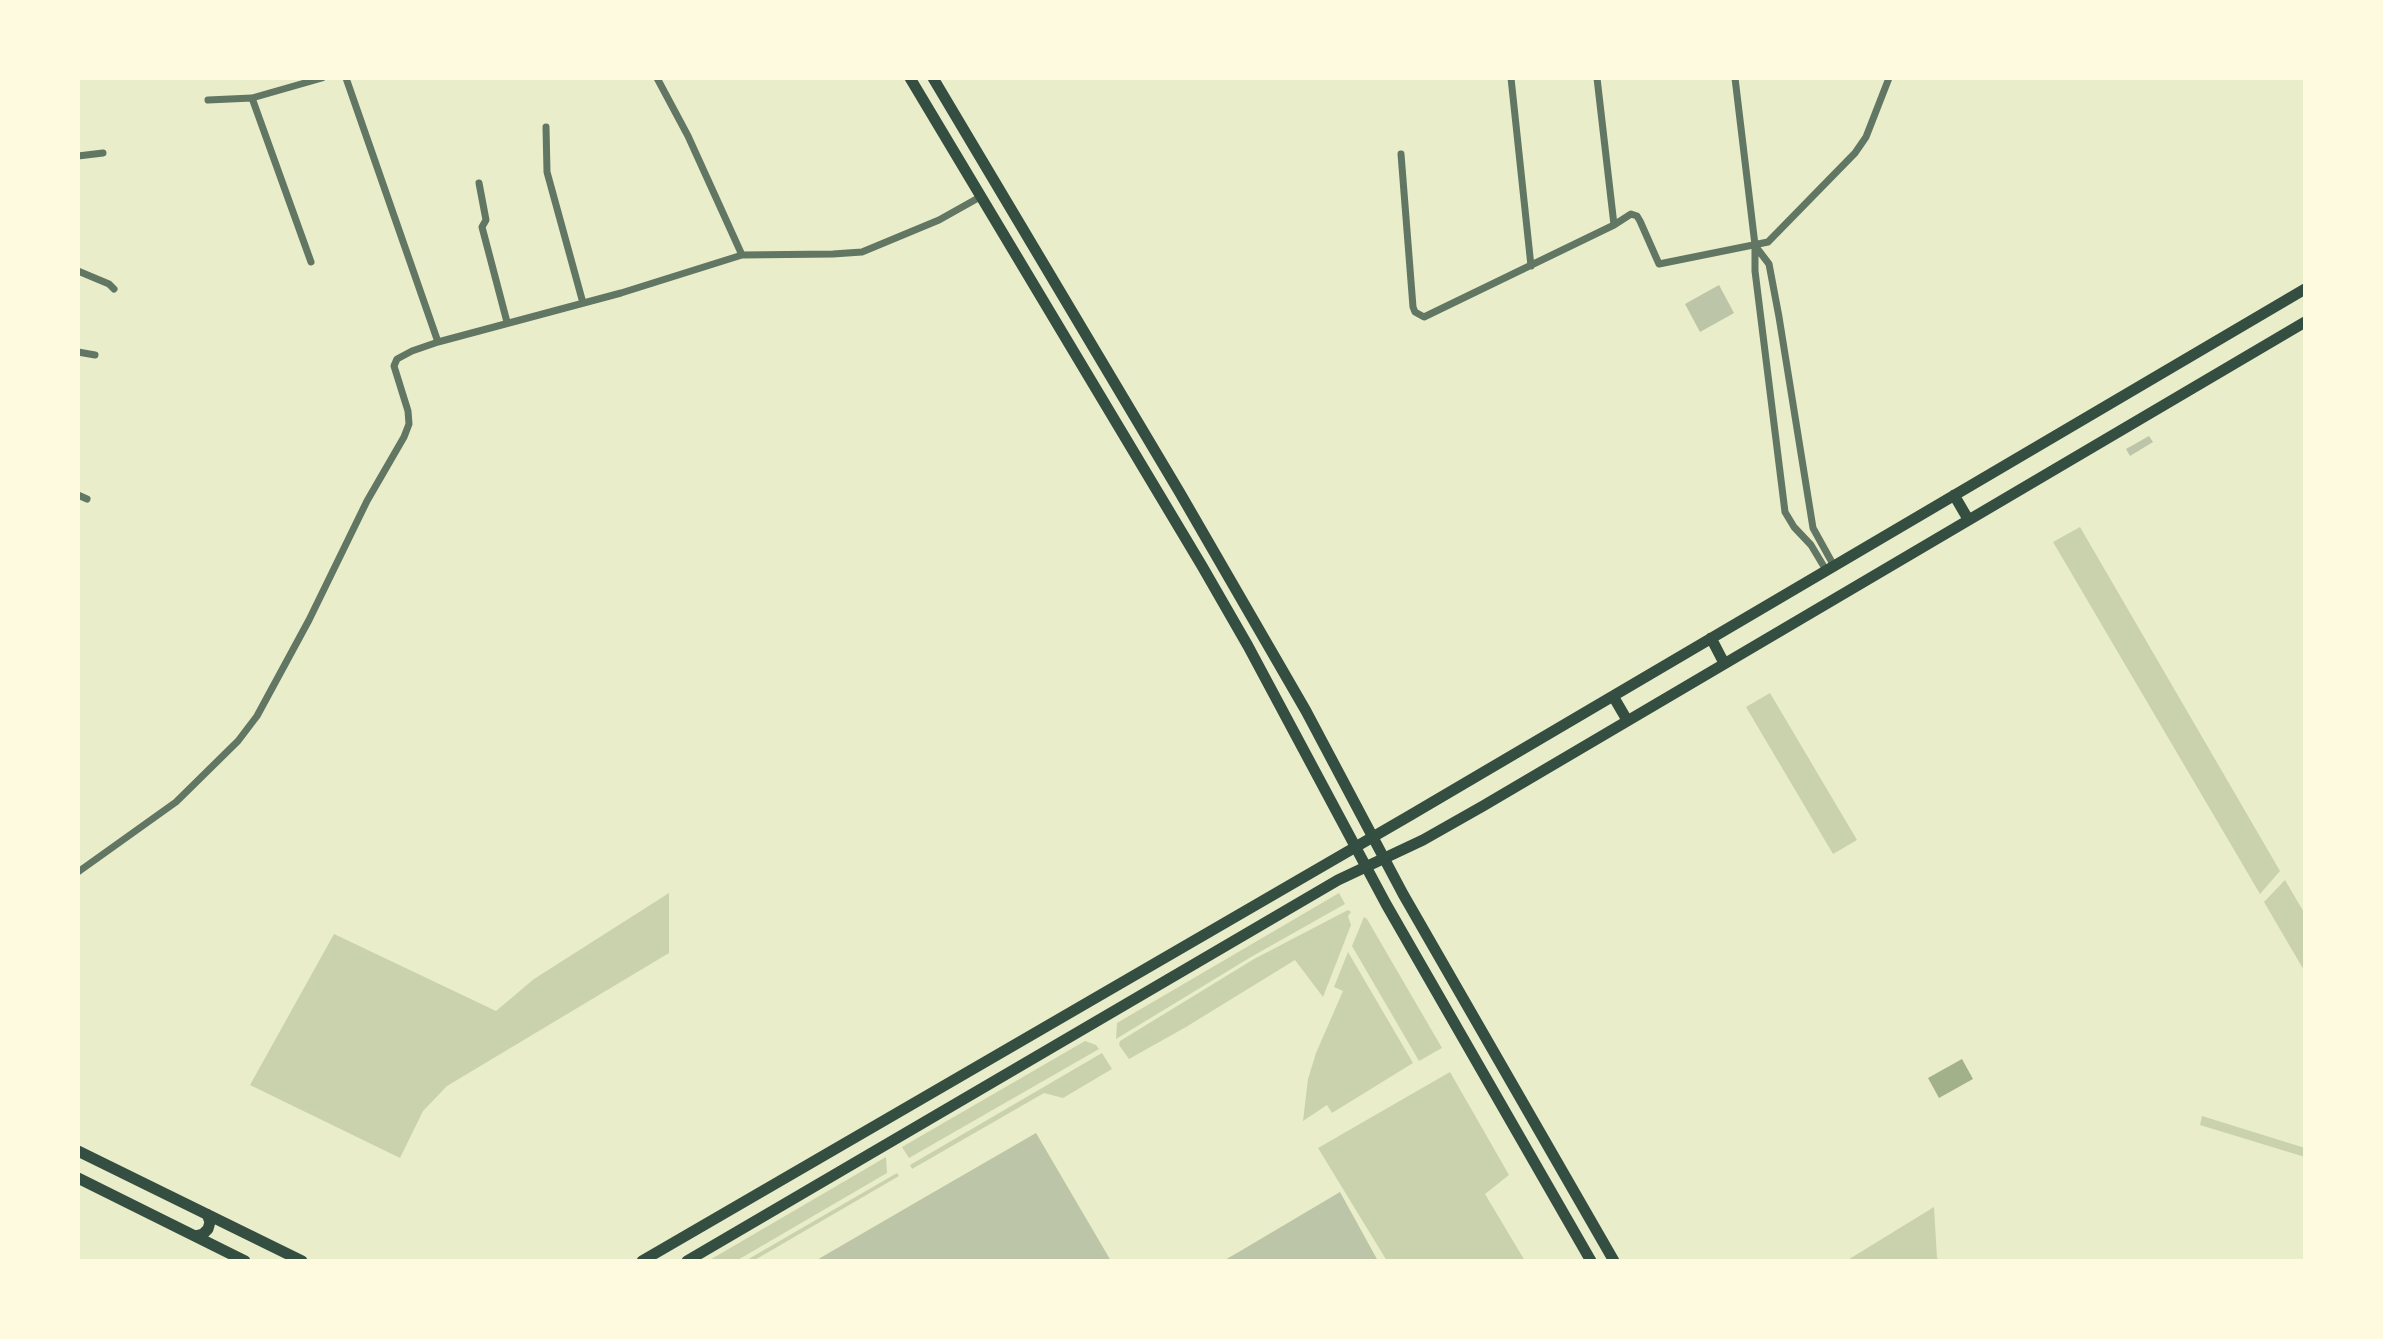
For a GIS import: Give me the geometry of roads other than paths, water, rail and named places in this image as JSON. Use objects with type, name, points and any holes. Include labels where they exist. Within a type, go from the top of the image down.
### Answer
[{"type":"main road","points":[[910,78],[1210,579],[1365,867],[1591,1261]]},
{"type":"main road","points":[[933,78],[1188,506],[1614,1261]]},
{"type":"main road","points":[[642,1261],[1373,837],[2305,289]]},
{"type":"main road","points":[[687,1261],[1338,880],[1423,840],[2305,322]]},
{"type":"main road","points":[[1954,495],[1968,519]]},
{"type":"main road","points":[[1711,638],[1724,663]]},
{"type":"main road","points":[[1613,696],[1627,720]]},
{"type":"main road","points":[[1179,949],[1190,967]]},
{"type":"main road","points":[[78,1151],[302,1261]]},
{"type":"main road","points":[[78,1178],[245,1261]]},
{"type":"main road","points":[[195,1236],[208,1229],[210,1222],[207,1214]]},
{"type":"street","points":[[208,100],[252,98],[322,78]]},
{"type":"street","points":[[346,78],[438,342]]},
{"type":"street","points":[[657,78],[688,136],[742,255]]},
{"type":"street","points":[[1511,78],[1531,266]]},
{"type":"street","points":[[1597,78],[1614,225]]},
{"type":"street","points":[[1735,78],[1785,512],[1830,568]]},
{"type":"street","points":[[1401,154],[1413,307],[1422,316],[1429,315],[1631,214],[1637,216],[1659,264],[1768,242],[1855,153],[1866,137],[1889,78]]},
{"type":"street","points":[[252,98],[311,262]]},
{"type":"street","points":[[546,127],[547,172],[583,303]]},
{"type":"street","points":[[78,156],[103,153]]},
{"type":"street","points":[[479,183],[486,220],[482,227],[507,322]]},
{"type":"street","points":[[78,872],[176,802],[238,741],[257,716],[309,620],[367,501],[404,437],[409,424],[408,411],[394,363],[412,351],[438,342],[583,303],[742,255],[862,252],[939,220],[980,197]]},
{"type":"street","points":[[1755,245],[1769,264],[1813,528],[1830,568]]},
{"type":"street","points":[[78,271],[114,289]]},
{"type":"street","points":[[78,352],[95,355]]},
{"type":"street","points":[[78,495],[87,499]]}]
